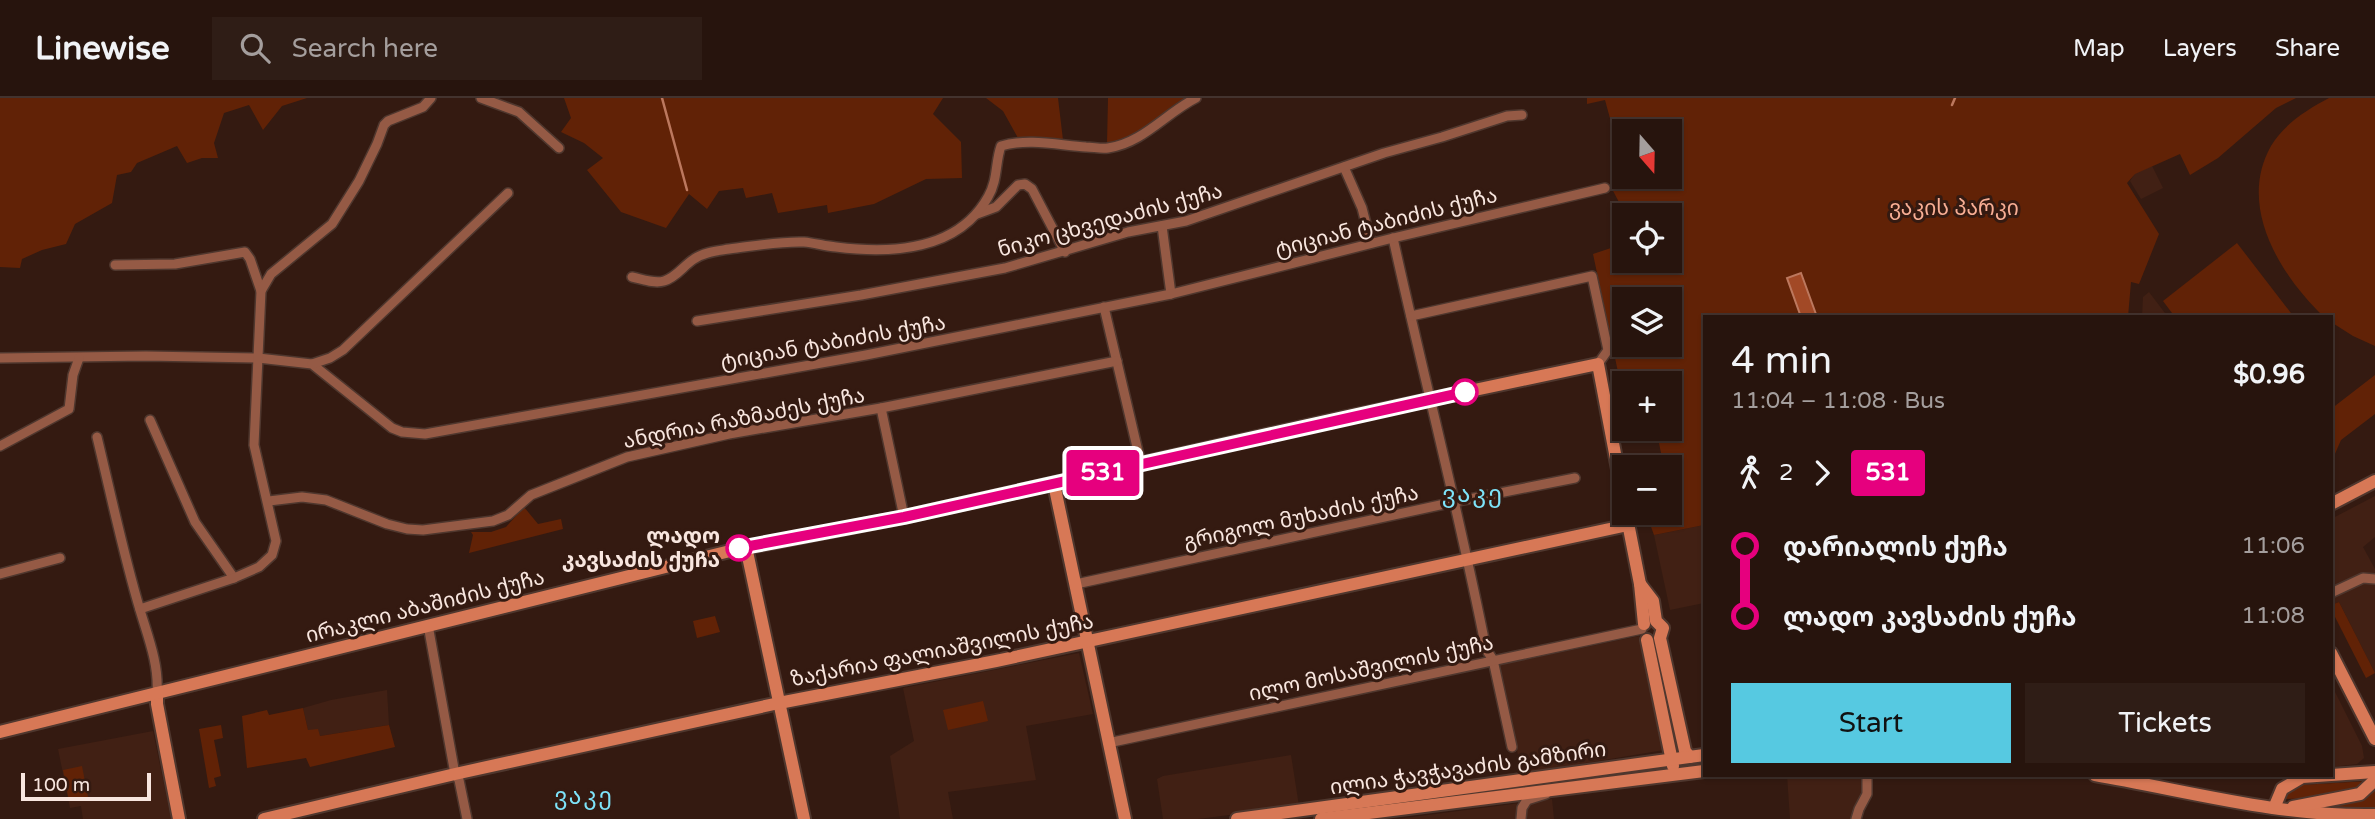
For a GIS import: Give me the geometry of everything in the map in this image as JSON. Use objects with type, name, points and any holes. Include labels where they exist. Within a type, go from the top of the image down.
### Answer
[{"type":"street","points":[[261,291],[271,274],[332,224],[359,181],[384,125],[423,107],[431,98]]},
{"type":"street","points":[[481,98],[519,113],[559,148]]},
{"type":"street","points":[[632,277],[663,281],[681,272],[693,259],[711,252],[760,246],[804,242],[837,248],[896,250],[934,242],[960,229],[976,215],[989,196],[996,177],[996,158],[1001,146],[1018,141],[1107,148],[1136,139],[1178,107],[1196,98]]},
{"type":"street","name":"ნიკო ცხვედაძის ქუჩა","points":[[697,321],[998,270],[1128,232],[1186,221],[1344,167],[1507,116],[1522,115]]},
{"type":"street","points":[[1344,167],[1362,208],[1371,243]]},
{"type":"street","points":[[976,215],[996,207],[1018,185],[1025,184],[1032,190],[1065,252]]},
{"type":"street","name":"ტიციან ტაბიძის ქუჩა","points":[[312,364],[392,428],[402,432],[425,433],[855,357],[1171,294],[1605,188]]},
{"type":"street","points":[[0,358],[258,358],[312,364],[330,358],[342,350],[508,193]]},
{"type":"street","points":[[1162,226],[1171,294]]},
{"type":"street","points":[[1393,238],[1486,649],[1493,660],[1512,747]]},
{"type":"street","points":[[115,265],[175,264],[245,252],[261,291],[254,445],[269,500],[276,548],[265,563],[234,578],[139,609]]},
{"type":"street","points":[[1411,316],[1592,276],[1608,350],[1598,364],[1615,455]]},
{"type":"street","points":[[1104,307],[1141,464]]},
{"type":"street","points":[[0,446],[69,409],[79,358]]},
{"type":"street","name":"ანდრია რაზმაძეს ქუჩა","points":[[269,500],[302,497],[326,500],[407,529],[423,530],[493,522],[508,515],[531,495],[628,457],[729,434],[881,408],[1117,360]]},
{"type":"street","name":"ირაკლი აბაშიძის ქუჩა","points":[[0,732],[746,547],[904,517],[1598,364]]},
{"type":"street","points":[[881,408],[904,517]]},
{"type":"street","points":[[150,420],[195,522],[234,578]]},
{"type":"street","points":[[97,438],[156,669],[157,704],[179,819]]},
{"type":"street","name":"გრიგოლ მუხაძის ქუჩა","points":[[1076,584],[1575,478]]},
{"type":"street","points":[[2333,503],[2375,481]]},
{"type":"street","points":[[1054,484],[1125,819]]},
{"type":"street","name":"ზაქარია ფალიაშვილის ქუჩა","points":[[264,819],[779,702],[983,663],[1468,560],[1612,523]]},
{"type":"street","points":[[1628,525],[1650,630],[1671,760],[1674,768],[1683,774]]},
{"type":"street","points":[[746,547],[804,819]]},
{"type":"street","points":[[0,574],[60,558]]},
{"type":"street","points":[[2333,592],[2363,578],[2375,579]]},
{"type":"street","points":[[428,625],[455,774],[459,780],[467,819]]},
{"type":"street","points":[[1650,630],[1685,751],[1690,757]]},
{"type":"street","name":"ილო მოსაშვილის ქუჩა","points":[[1108,743],[1493,660],[1650,630]]},
{"type":"street","points":[[2333,657],[2375,739]]},
{"type":"street","name":"ილია ჭავჭავაძის გამზირი","points":[[1237,819],[1703,755]]},
{"type":"street","points":[[2354,774],[2375,764]]},
{"type":"street","name":"ილია ჭავჭავაძის გამზირი","points":[[1321,819],[1703,771]]},
{"type":"street","points":[[2333,776],[2375,772]]},
{"type":"street","points":[[1856,819],[1858,809],[1867,794],[1867,777]]},
{"type":"street","points":[[2105,777],[2276,812],[2375,815]]},
{"type":"street","points":[[2276,812],[2282,789],[2302,778],[2315,777]]},
{"type":"street","points":[[2276,812],[2351,797],[2366,791],[2375,780]]},
{"type":"street","points":[[1521,819],[1522,808],[1527,800],[1549,792]]},
{"type":"street","points":[[1509,796],[1518,800],[1522,808]]},
{"type":"shaded area","points":[[2152,166],[2163,188],[2141,199],[2130,181],[2135,173]]},
{"type":"shaded area","points":[[1801,273],[1816,315],[1800,315],[1787,278]]},
{"type":"shaded area","points":[[2149,292],[2166,315],[2142,315],[2143,297]]},
{"type":"shaded area","points":[[2375,496],[2375,537],[2363,547],[2375,569],[2375,673],[2339,602],[2333,604],[2333,518]]},
{"type":"shaded area","points":[[1703,525],[1703,603],[1670,610],[1654,535]]},
{"type":"shaded area","points":[[1639,636],[1664,750],[1520,774],[1499,665]]},
{"type":"shaded area","points":[[1079,653],[1093,714],[1026,726],[1036,780],[948,792],[953,819],[900,819],[890,756],[914,741],[903,688]]},
{"type":"shaded area","points":[[2333,688],[2362,746],[2364,758],[2357,764],[2333,767]]},
{"type":"shaded area","points":[[387,690],[389,725],[320,736],[308,730],[303,708]]},
{"type":"shaded area","points":[[153,731],[171,819],[83,819],[81,806],[70,808],[58,749]]},
{"type":"shaded area","points":[[1291,755],[1299,806],[1198,819],[1163,819],[1157,779],[1163,776]]},
{"type":"shaded area","points":[[1787,777],[1867,777],[1867,794],[1856,819],[1790,819]]},
{"type":"shaded area","points":[[1552,799],[1554,819],[1397,819]]},
{"type":"green space","points":[[0,98],[307,98],[282,106],[263,130],[249,105],[224,113],[214,143],[218,158],[202,158],[187,163],[177,146],[137,163],[131,172],[117,175],[112,203],[75,224],[66,244],[22,259],[20,268],[0,267]]},
{"type":"green space","points":[[564,98],[943,98],[933,114],[961,142],[962,178],[926,179],[874,204],[828,213],[827,205],[778,213],[772,193],[746,198],[743,188],[719,191],[707,209],[689,194],[666,228],[621,212],[587,170],[603,158],[584,143],[561,132],[571,118]]},
{"type":"green space","points":[[986,98],[1058,98],[1063,140],[1018,138],[1003,111]]},
{"type":"green space","points":[[1108,98],[1186,98],[1174,104],[1140,132],[1107,144]]},
{"type":"green space","name":"ვაკის პარკი","points":[[1587,98],[2296,98],[2276,108],[2218,158],[2190,175],[2180,154],[2135,174],[2127,183],[2159,234],[2139,284],[2131,282],[2128,315],[1703,315],[1703,525],[1654,535],[1650,525],[1682,525],[1682,455],[1661,455],[1659,441],[1682,441],[1682,371],[1618,371],[1615,357],[1682,357],[1682,287],[1612,287],[1612,344],[1593,254],[1612,248],[1612,273],[1682,273],[1682,203],[1619,203],[1612,189],[1682,189],[1682,119],[1612,119],[1611,122],[1605,100],[1587,104]]},
{"type":"green space","points":[[2329,98],[2375,98],[2375,346],[2333,323],[2333,315],[2322,315],[2308,300],[2279,260],[2261,215],[2259,192],[2262,169],[2271,146],[2290,124]]},
{"type":"green space","points":[[2237,243],[2292,315],[2174,315],[2163,301]]},
{"type":"green space","points":[[2375,375],[2375,414],[2341,440],[2333,458],[2333,407]]},
{"type":"green space","points":[[524,507],[538,524],[561,519],[563,529],[469,553],[473,535],[471,532],[491,532],[506,527]]},
{"type":"green space","points":[[2339,602],[2375,673],[2366,678],[2333,613],[2333,604]]},
{"type":"green space","points":[[715,616],[720,632],[697,638],[693,621]]},
{"type":"green space","points":[[983,701],[988,721],[948,730],[943,710]]},
{"type":"green space","points":[[303,708],[308,730],[318,729],[320,736],[389,725],[395,747],[310,767],[306,758],[247,768],[242,716],[267,710],[269,715]]},
{"type":"green space","points":[[221,725],[223,738],[214,740],[221,776],[214,778],[216,786],[209,788],[199,729]]},
{"type":"green space","points":[[82,766],[88,797],[69,801],[63,770]]},
{"type":"green space","points":[[2369,781],[2352,792],[2341,795],[2307,799],[2285,797],[2285,794],[2300,785]]},
{"type":"green space","points":[[2375,787],[2375,808],[2300,808],[2345,804],[2357,800]]},
{"type":"waterway","points":[[662,98],[687,190]]},
{"type":"waterway","points":[[1952,105],[1955,98]]},
{"type":"bus line","name":"531","points":[[739,548],[904,517],[1465,392]]},
{"type":"place","name":"ლადო კავსაძის ქუჩა","points":[[739,548]]},
{"type":"district","name":"ვაკე","points":[[1473,494]]},
{"type":"district","name":"ვაკე","points":[[584,796]]}]
